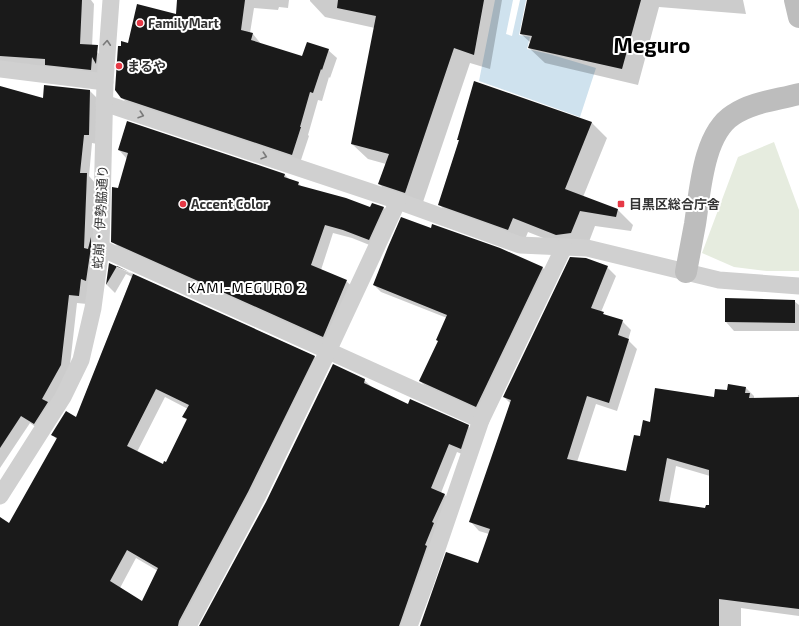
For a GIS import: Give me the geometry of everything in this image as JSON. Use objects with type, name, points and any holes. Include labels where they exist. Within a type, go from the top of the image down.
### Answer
[{"type":"street","name":"蛇崩・伊勢脇通り","points":[[0,496],[63,397],[80,360],[93,308],[101,248],[103,126],[111,0]]},
{"type":"street","points":[[795,0],[799,17]]},
{"type":"street","points":[[0,69],[105,82]]},
{"type":"street","points":[[686,272],[703,174],[712,143],[719,128],[731,116],[745,108],[799,94]]},
{"type":"street","points":[[104,103],[398,201],[520,245],[587,248],[719,280],[799,286]]},
{"type":"street","points":[[188,626],[257,497],[398,201]]},
{"type":"street","points":[[409,626],[425,584],[481,420],[564,247]]},
{"type":"street","points":[[101,248],[481,420]]},
{"type":"shaded area","points":[[774,142],[799,210],[799,271],[767,271],[734,267],[702,253],[738,157]]},
{"type":"water","points":[[495,0],[513,0],[506,34],[512,36],[520,0],[526,0],[519,35],[530,37],[527,49],[596,68],[580,117],[479,81]]},
{"type":"building","points":[[0,0],[82,0],[80,44],[98,45],[96,64],[92,57],[91,70],[45,65],[45,59],[0,56]]},
{"type":"building","points":[[177,0],[245,0],[241,30],[253,33],[251,40],[302,56],[307,42],[329,49],[313,93],[310,92],[292,155],[121,98],[115,90],[118,46],[121,46],[121,41],[128,43],[137,4],[176,14]]},
{"type":"building","points":[[338,0],[484,0],[474,55],[454,48],[405,193],[378,184],[389,154],[351,144],[376,16],[337,8]]},
{"type":"building","points":[[527,0],[641,0],[622,69],[528,48],[532,36],[520,34]]},
{"type":"building","points":[[474,81],[592,122],[565,189],[618,209],[616,217],[580,211],[571,233],[556,235],[513,218],[508,230],[438,205],[459,140],[457,140]]},
{"type":"building","points":[[44,85],[90,90],[89,135],[84,135],[80,173],[87,173],[84,248],[88,249],[91,237],[91,247],[86,281],[81,279],[79,296],[69,295],[61,365],[42,399],[48,402],[34,424],[21,416],[0,448],[0,86],[43,98]]},
{"type":"building","points":[[127,121],[285,174],[284,177],[299,182],[298,185],[346,198],[370,207],[372,203],[384,207],[369,240],[325,225],[311,265],[347,280],[323,337],[111,242],[112,187],[118,188],[128,153],[118,150]]},
{"type":"building","points":[[401,217],[431,228],[432,224],[500,248],[543,267],[476,407],[419,381],[438,341],[436,340],[447,315],[373,285]]},
{"type":"building","points":[[570,257],[586,258],[608,266],[591,308],[604,312],[603,314],[623,320],[618,335],[629,339],[609,403],[587,396],[567,459],[626,471],[634,435],[640,436],[643,420],[650,422],[655,388],[714,397],[715,389],[727,390],[728,384],[746,387],[745,393],[750,393],[749,398],[799,397],[799,609],[719,599],[719,626],[420,626],[446,552],[478,563],[490,529],[469,522],[511,400],[503,397]],"holes":[[[667,458],[709,470],[709,505],[706,505],[705,508],[659,501]]]},
{"type":"building","points":[[109,263],[117,266],[106,285]]},
{"type":"building","points":[[130,272],[315,356],[248,492],[179,621],[178,626],[0,626],[0,517],[9,523],[57,438],[51,435],[66,411],[76,417],[133,274]],"holes":[[[156,389],[189,405],[182,417],[187,419],[166,462],[164,461],[163,464],[127,446]],[[127,550],[158,568],[142,601],[110,581]]]},
{"type":"building","points":[[725,298],[795,300],[795,323],[725,322]]},
{"type":"building","points":[[333,364],[365,379],[364,383],[408,404],[410,399],[469,425],[461,449],[449,444],[431,488],[445,494],[432,522],[434,523],[425,545],[427,546],[399,626],[199,626],[266,502]]},
{"type":"place","name":"FamilyMart","points":[[140,23]]},
{"type":"place","name":"まるや","points":[[119,66]]},
{"type":"place","name":"Accent Color","points":[[183,204]]},
{"type":"place","name":"目黒区総合庁舎","points":[[621,204]]},
{"type":"district","name":"Meguro","points":[[652,44]]},
{"type":"district","name":"KAMI-MEGURO 2","points":[[247,287]]}]
